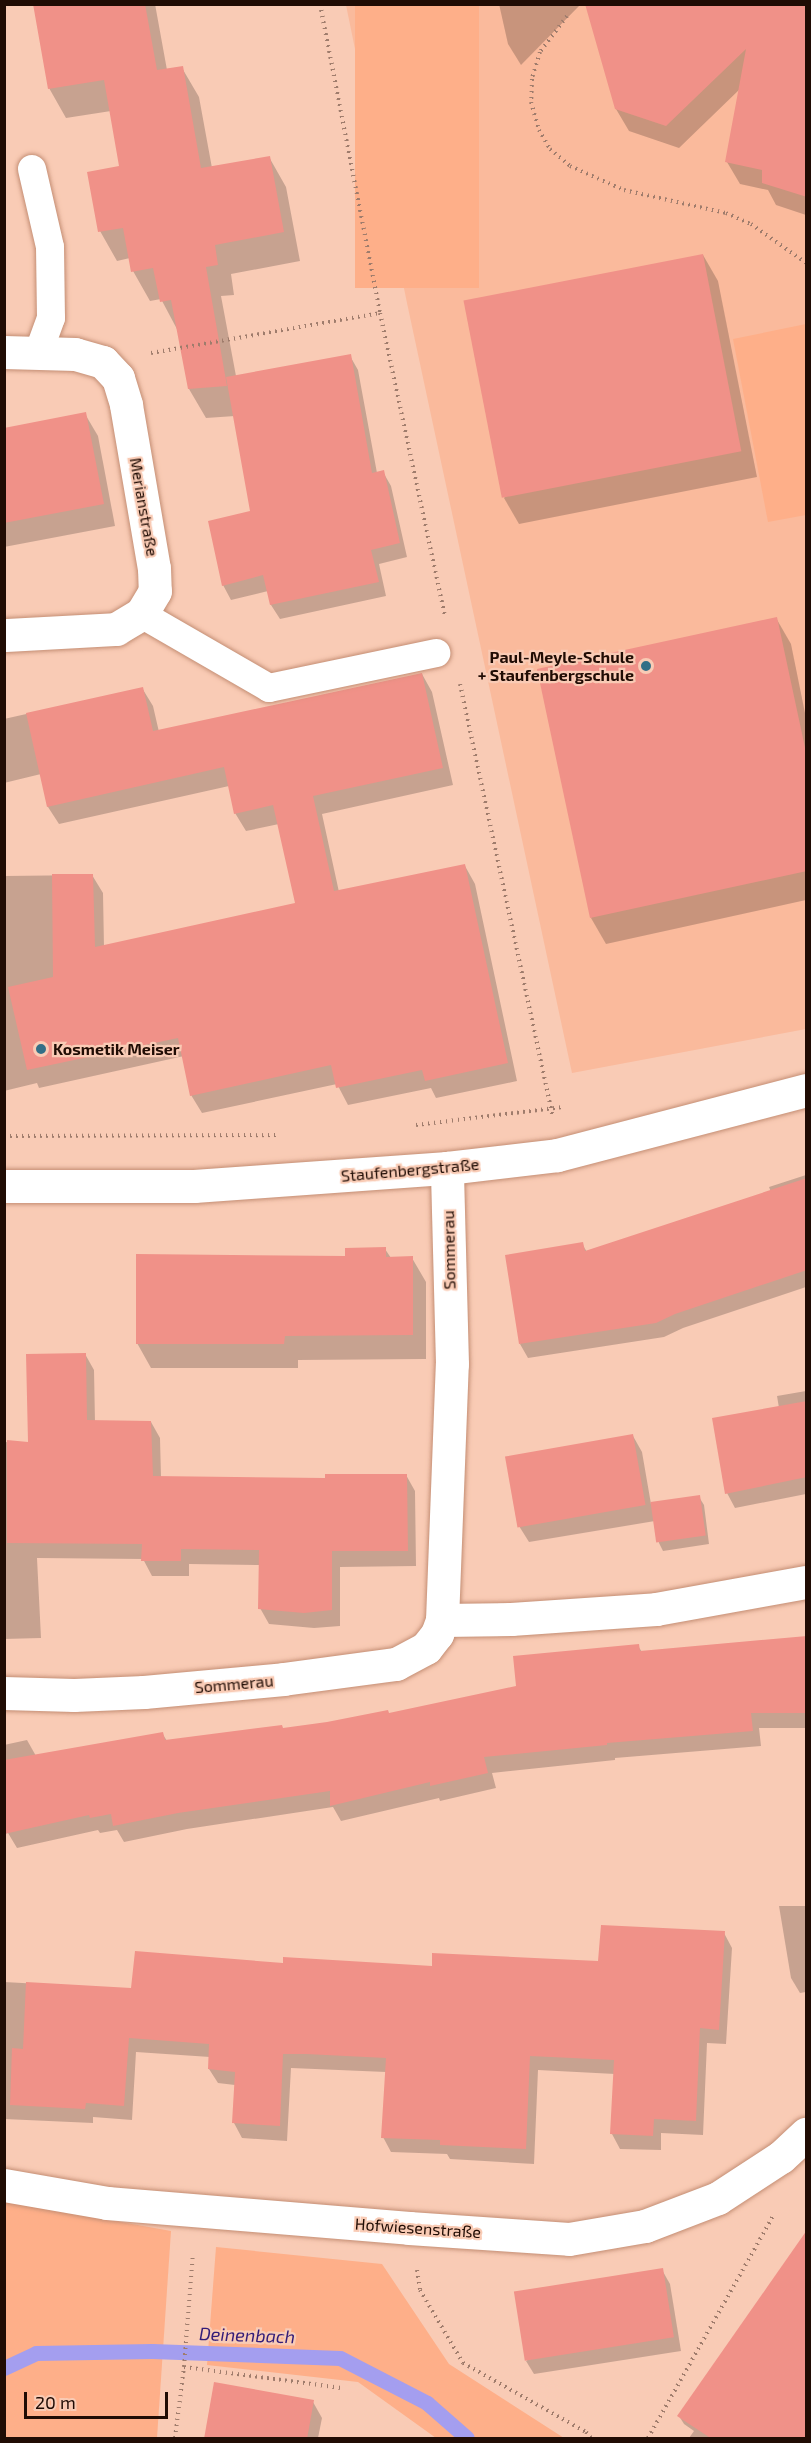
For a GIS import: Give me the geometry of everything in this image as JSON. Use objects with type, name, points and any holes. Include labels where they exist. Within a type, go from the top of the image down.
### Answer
[{"type":"street","points":[[4,352],[39,351],[75,354],[103,362]]},
{"type":"street","name":"Merianstraße","points":[[103,362],[118,378],[126,405],[154,568],[155,591],[141,614]]},
{"type":"street","points":[[4,635],[116,629],[141,614]]},
{"type":"street","name":"Staufenbergstraße","points":[[4,1186],[194,1186],[447,1168],[557,1155],[807,1090]]},
{"type":"street","name":"Sommerau","points":[[4,1693],[74,1695],[144,1692],[283,1679],[396,1664],[426,1648],[437,1634],[442,1620],[452,1364],[447,1168]]},
{"type":"street","points":[[442,1620],[511,1619],[656,1609],[807,1582]]},
{"type":"street","name":"Hofwiesenstraße","points":[[4,2185],[107,2203],[569,2239],[645,2226],[718,2198],[781,2157],[807,2134]]},
{"type":"lane","points":[[32,169],[50,247],[51,318],[39,351]]},
{"type":"lane","points":[[141,614],[269,688],[436,653]]},
{"type":"path","points":[[320,4],[380,313],[446,617]]},
{"type":"path","points":[[567,16],[540,52],[532,79],[531,102],[538,130],[550,149],[570,166],[624,190],[726,213],[743,220],[807,263]]},
{"type":"path","points":[[103,362],[380,313]]},
{"type":"path","points":[[458,676],[551,1109],[557,1155]]},
{"type":"path","points":[[409,1126],[574,1105]]},
{"type":"path","points":[[4,1136],[278,1135]]},
{"type":"path","points":[[648,2439],[778,2206]]},
{"type":"path","points":[[409,2228],[420,2290],[463,2363],[586,2432],[591,2439]]},
{"type":"path","points":[[175,2439],[192,2270]]},
{"type":"path","points":[[184,2367],[342,2388]]},
{"type":"shaded area","name":"Paul-Meyle-Schule + Staufenbergschule","points":[[346,5],[806,5],[806,1029],[572,1073],[407,303]]},
{"type":"shaded area","points":[[355,5],[479,5],[479,288],[355,288]]},
{"type":"shaded area","points":[[806,324],[806,515],[768,522],[733,339]]},
{"type":"shaded area","points":[[4,2201],[171,2231],[157,2438],[5,2438]]},
{"type":"shaded area","points":[[216,2247],[382,2264],[449,2364],[564,2438],[436,2438],[358,2382],[207,2365]]},
{"type":"building","points":[[33,4],[145,4],[157,70],[183,66],[201,168],[270,156],[284,232],[215,245],[218,265],[206,267],[227,386],[188,389],[171,300],[160,302],[153,268],[131,272],[123,228],[98,232],[87,172],[119,166],[104,80],[48,89]]},
{"type":"building","points":[[585,4],[807,4],[807,197],[762,183],[762,170],[725,162],[746,49],[666,126],[615,109]]},
{"type":"building","points":[[703,254],[741,451],[502,498],[463,301]]},
{"type":"building","points":[[351,354],[372,473],[384,470],[400,543],[371,550],[379,582],[270,605],[263,575],[222,586],[208,521],[250,511],[226,377]]},
{"type":"building","points":[[86,412],[104,504],[4,523],[4,428]]},
{"type":"building","points":[[777,617],[807,757],[807,871],[590,918],[537,669]]},
{"type":"building","points":[[422,673],[443,768],[313,796],[334,891],[465,864],[508,1063],[425,1081],[422,1070],[336,1088],[331,1065],[190,1096],[178,1038],[27,1070],[8,987],[53,977],[52,874],[93,874],[95,947],[295,903],[273,805],[234,814],[224,767],[47,807],[26,713],[143,687],[153,731]]},
{"type":"building","points":[[807,1178],[807,1270],[675,1314],[656,1323],[519,1344],[505,1255],[583,1242],[585,1251]]},
{"type":"building","points":[[386,1247],[386,1257],[413,1256],[413,1335],[285,1336],[284,1344],[136,1344],[136,1254],[345,1256],[345,1248]]},
{"type":"building","points":[[86,1353],[87,1420],[151,1421],[153,1476],[325,1478],[325,1474],[407,1474],[408,1551],[332,1551],[332,1610],[304,1613],[258,1609],[259,1550],[181,1549],[181,1561],[141,1561],[142,1544],[7,1543],[7,1440],[28,1442],[26,1354]]},
{"type":"building","points":[[807,1401],[807,1477],[725,1494],[712,1418]]},
{"type":"building","points":[[633,1434],[646,1505],[517,1527],[505,1457]]},
{"type":"building","points":[[700,1495],[706,1536],[656,1543],[650,1502]]},
{"type":"building","points":[[807,1636],[807,1713],[751,1713],[753,1731],[607,1743],[607,1745],[484,1757],[488,1773],[430,1786],[430,1782],[330,1806],[330,1791],[178,1813],[113,1826],[111,1814],[90,1818],[89,1815],[4,1834],[4,1760],[163,1732],[165,1740],[282,1725],[283,1728],[388,1710],[389,1713],[516,1686],[513,1656],[639,1644],[640,1651]]},
{"type":"building","points":[[601,1925],[725,1931],[719,2030],[700,2028],[696,2121],[654,2119],[653,2136],[610,2134],[614,2060],[530,2056],[526,2149],[440,2145],[440,2140],[381,2138],[386,2058],[283,2054],[280,2126],[232,2123],[235,2072],[208,2069],[209,2044],[129,2038],[124,2106],[86,2103],[85,2109],[10,2105],[12,2048],[23,2049],[26,1982],[131,1988],[135,1951],[283,1963],[283,1957],[432,1966],[432,1953],[598,1961]]},
{"type":"building","points":[[807,2230],[807,2439],[712,2439],[677,2416]]},
{"type":"building","points":[[663,2268],[674,2337],[525,2361],[514,2292]]},
{"type":"building","points":[[214,2382],[314,2400],[307,2439],[204,2439]]},
{"type":"waterway","name":"Deinenbach","points":[[4,2368],[36,2353],[152,2351],[340,2358],[427,2403],[467,2438]]},
{"type":"place","name":"Paul-Meyle-Schule + Staufenbergschule","points":[[646,666]]},
{"type":"place","name":"Kosmetik Meiser","points":[[41,1049]]}]
